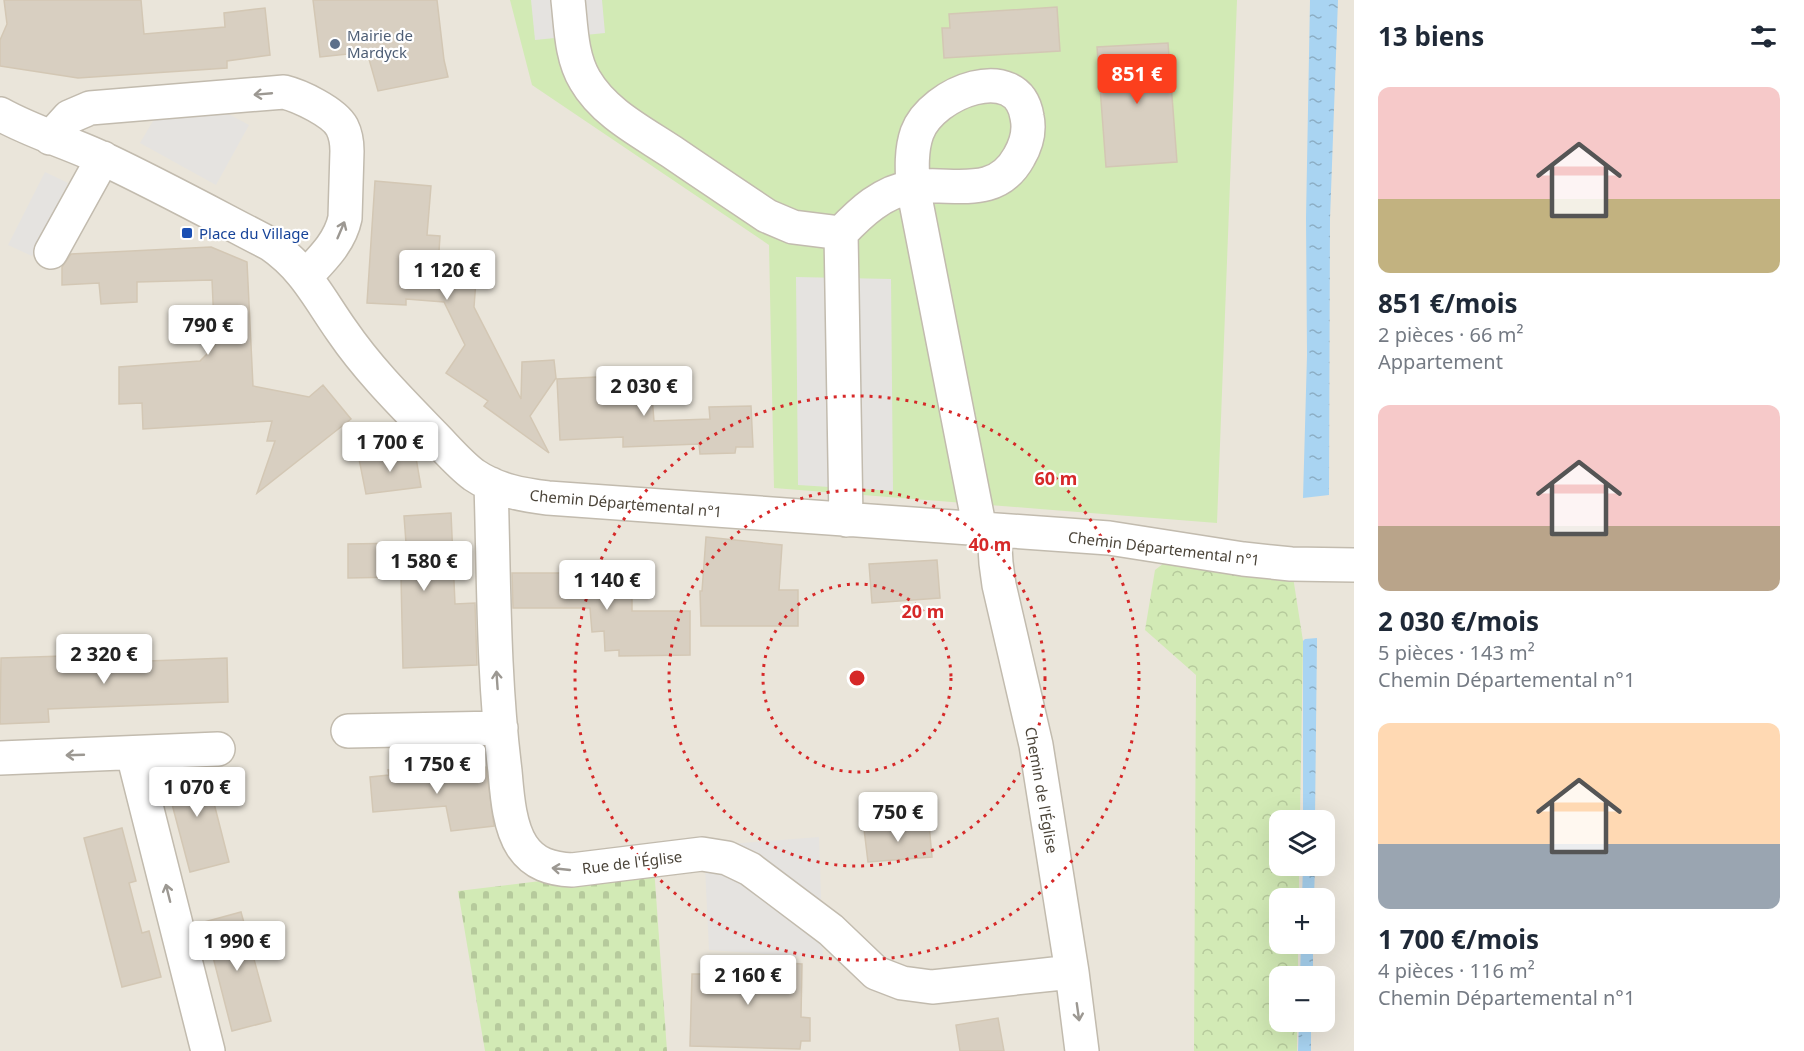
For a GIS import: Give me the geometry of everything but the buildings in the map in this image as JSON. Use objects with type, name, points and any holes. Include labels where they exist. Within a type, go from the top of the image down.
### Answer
[{"type":"street","points":[[568,0],[579,68],[600,100],[629,123],[767,216],[793,227],[841,233],[846,520]]},
{"type":"street","points":[[50,138],[69,117],[90,108],[284,92],[304,99],[341,124],[347,140],[343,228],[332,247],[306,276]]},
{"type":"street","name":"Chemin Départemental n°1","points":[[0,114],[50,138],[103,158],[270,244],[296,264],[377,376],[462,464],[474,475],[510,492],[548,498],[1109,538],[1268,562],[1354,565]]},
{"type":"street","points":[[51,252],[103,158]]},
{"type":"street","name":"Chemin de l'Église","points":[[841,233],[874,202],[913,187],[1036,745],[1072,972],[1082,1051]]},
{"type":"street","name":"Rue de l'Église","points":[[491,484],[495,639],[506,781],[520,843],[535,861],[557,870],[572,870],[702,854],[727,858],[750,869],[831,930],[876,973],[917,986],[932,987],[1072,972]]},
{"type":"street","points":[[348,731],[501,728]]},
{"type":"street","points":[[0,758],[218,749]]},
{"type":"street","points":[[133,754],[208,1051]]},
{"type":"shaded area","points":[[0,0],[1354,0],[1354,1051],[0,1051]]},
{"type":"shaded area","points":[[531,0],[602,0],[605,33],[535,40]]},
{"type":"shaded area","points":[[221,110],[249,125],[216,185],[140,143],[156,116]]},
{"type":"shaded area","points":[[45,172],[68,183],[32,256],[8,245]]},
{"type":"shaded area","points":[[796,277],[891,279],[893,491],[798,485]]},
{"type":"shaded area","points":[[819,837],[823,958],[709,950],[704,846]]},
{"type":"green space","points":[[510,0],[1237,0],[1217,523],[774,488],[769,245],[532,85]]},
{"type":"green space","points":[[1181,550],[1291,564],[1303,641],[1300,810],[1269,810],[1269,876],[1299,876],[1299,888],[1269,888],[1269,954],[1298,954],[1298,966],[1269,966],[1269,1032],[1297,1032],[1297,1051],[1194,1051],[1196,675],[1145,630],[1155,570]]},
{"type":"green space","points":[[654,867],[667,1051],[485,1051],[458,891]]},
{"type":"water","points":[[1310,0],[1338,0],[1330,219],[1329,495],[1303,498],[1307,355],[1306,218]]},
{"type":"water","points":[[1317,638],[1315,810],[1303,810],[1303,641]]},
{"type":"water","points":[[1303,876],[1315,876],[1314,888],[1302,888]]},
{"type":"water","points":[[1301,954],[1313,954],[1313,966],[1300,966]]},
{"type":"water","points":[[1299,1032],[1311,1032],[1311,1051],[1298,1051]]},
{"type":"place","name":"Mairie de Mardyck","points":[[335,44]]},
{"type":"place","name":"Place du Village","points":[[187,233]]}]
